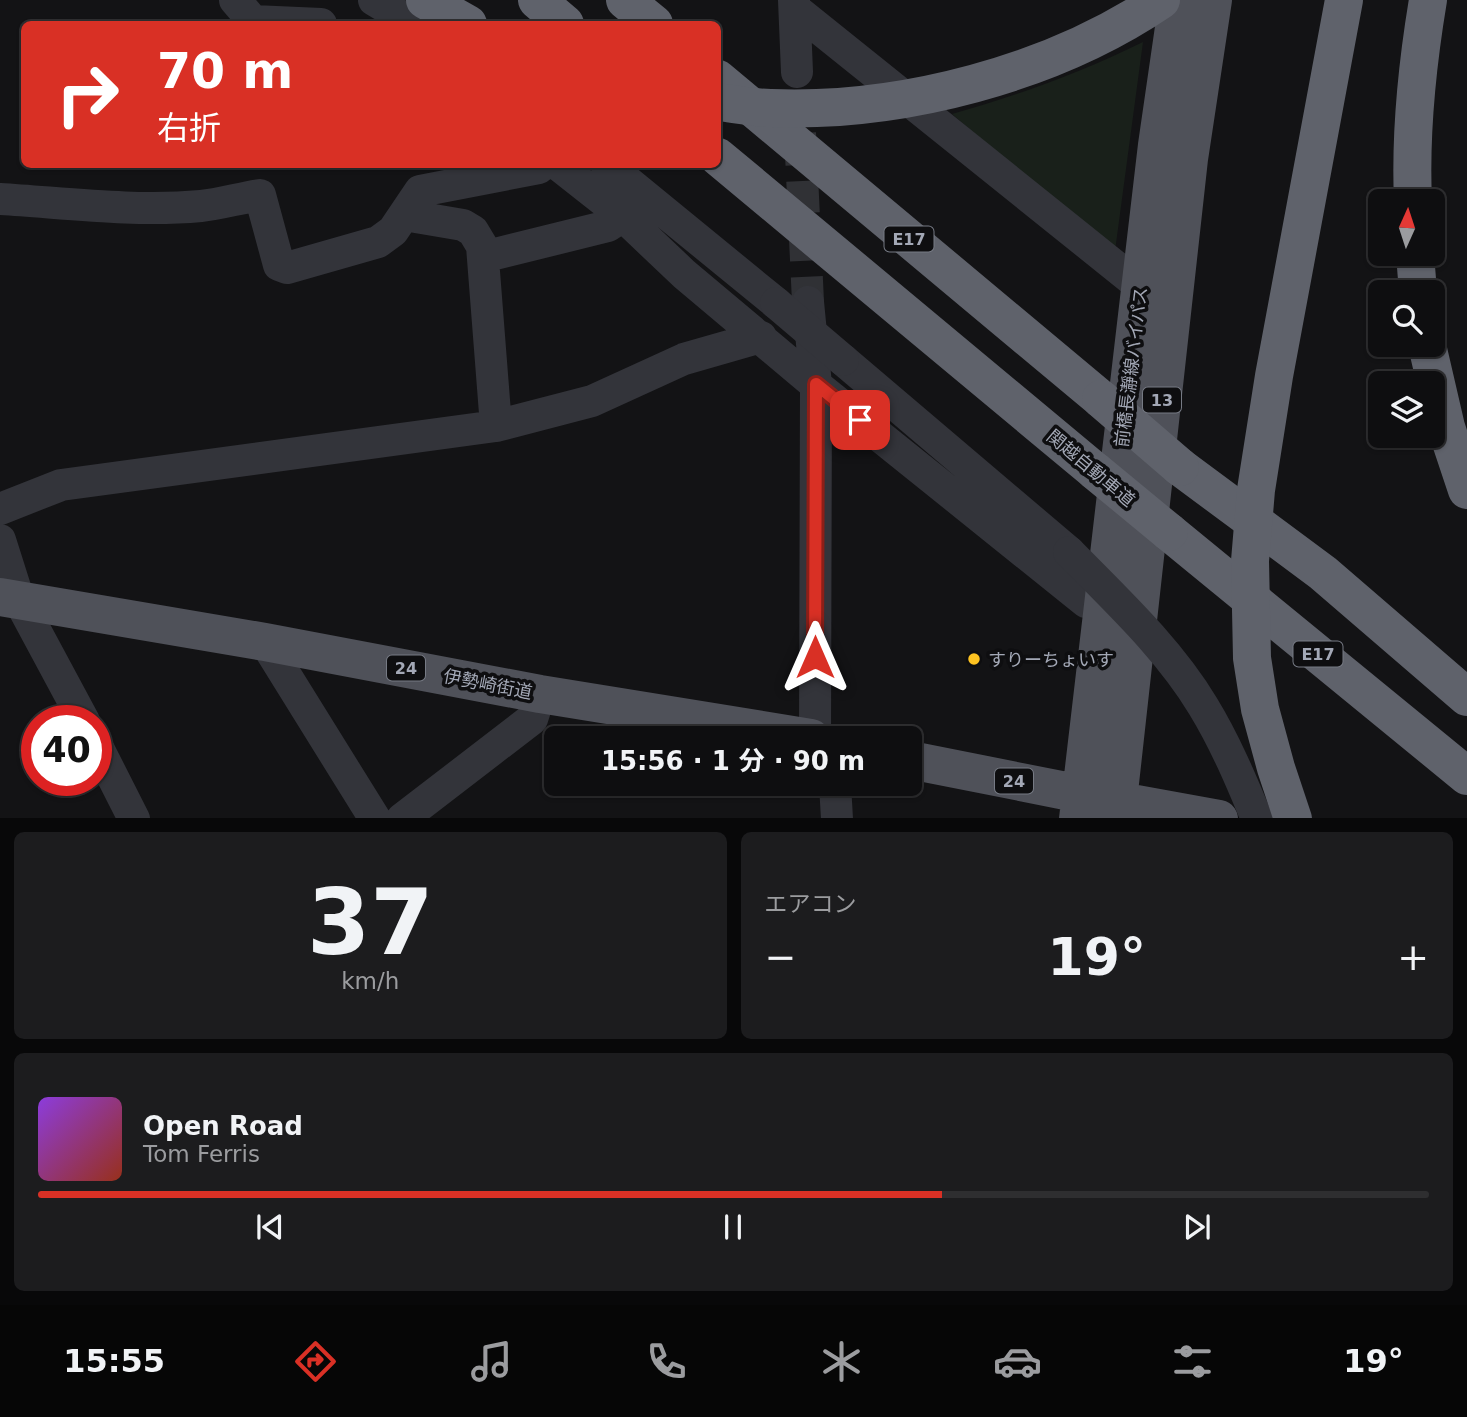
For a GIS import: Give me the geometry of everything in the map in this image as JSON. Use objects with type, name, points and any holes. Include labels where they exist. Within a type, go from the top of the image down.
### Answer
[{"type":"highway","points":[[425,0],[463,21]]},
{"type":"highway","points":[[537,0],[562,21]]},
{"type":"highway","points":[[625,0],[650,21]]},
{"type":"highway","points":[[721,103],[769,108],[830,107],[893,100],[954,88],[1055,56],[1109,31],[1161,0]]},
{"type":"highway","points":[[1293,818],[1260,709],[1252,658],[1250,561],[1256,490],[1274,376],[1344,0]]},
{"type":"highway","points":[[1413,189],[1415,106],[1428,0]]},
{"type":"highway","name":"E17","points":[[721,82],[1180,467],[1323,573],[1467,697]]},
{"type":"highway","name":"関越自動車道","points":[[721,160],[1094,471],[1467,776]]},
{"type":"highway","points":[[1430,357],[1446,427],[1467,490]]},
{"type":"main road","name":"前橋長瀞線バイパス","points":[[1080,806],[1157,145],[1178,0]]},
{"type":"main road","name":"前橋長瀞線バイパス","points":[[1117,809],[1189,159],[1213,0]]},
{"type":"main road","name":"伊勢崎街道","points":[[10,598],[265,642],[540,694],[739,726]]},
{"type":"main road","name":"24","points":[[922,763],[1080,806],[1219,818]]},
{"type":"street","points":[[235,0],[253,21]]},
{"type":"street","points":[[374,0],[409,21]]},
{"type":"street","points":[[795,4],[1140,286]]},
{"type":"street","points":[[795,4],[797,72]]},
{"type":"street","points":[[0,199],[167,207],[203,206],[260,194],[279,265],[287,268],[378,242],[393,231],[420,191],[539,168]]},
{"type":"street","points":[[562,168],[623,216],[684,274],[816,384],[1086,601]]},
{"type":"street","points":[[611,168],[843,359],[1069,552],[1150,635],[1202,704],[1228,750],[1257,818]]},
{"type":"street","points":[[404,215],[463,225],[473,231],[482,246],[496,426]]},
{"type":"street","points":[[483,257],[608,226],[623,216]]},
{"type":"street","points":[[808,302],[816,384],[813,726]]},
{"type":"street","points":[[0,509],[61,485],[496,426],[592,401],[684,359],[761,337]]},
{"type":"street","points":[[0,540],[10,598],[74,705]]},
{"type":"street","points":[[265,642],[375,818]]},
{"type":"street","points":[[402,818],[532,719],[540,694]]},
{"type":"street","points":[[112,775],[134,818]]},
{"type":"street","points":[[836,796],[837,818]]},
{"type":"shaded area","points":[[1143,42],[1115,251],[952,114],[1049,82]]},
{"type":"tunnel","points":[[800,133],[808,302]]},
{"type":"place","name":"すりーちょいす","points":[[974,659]]},
{"type":"route","points":[[815,657],[816,384],[860,420]]}]
